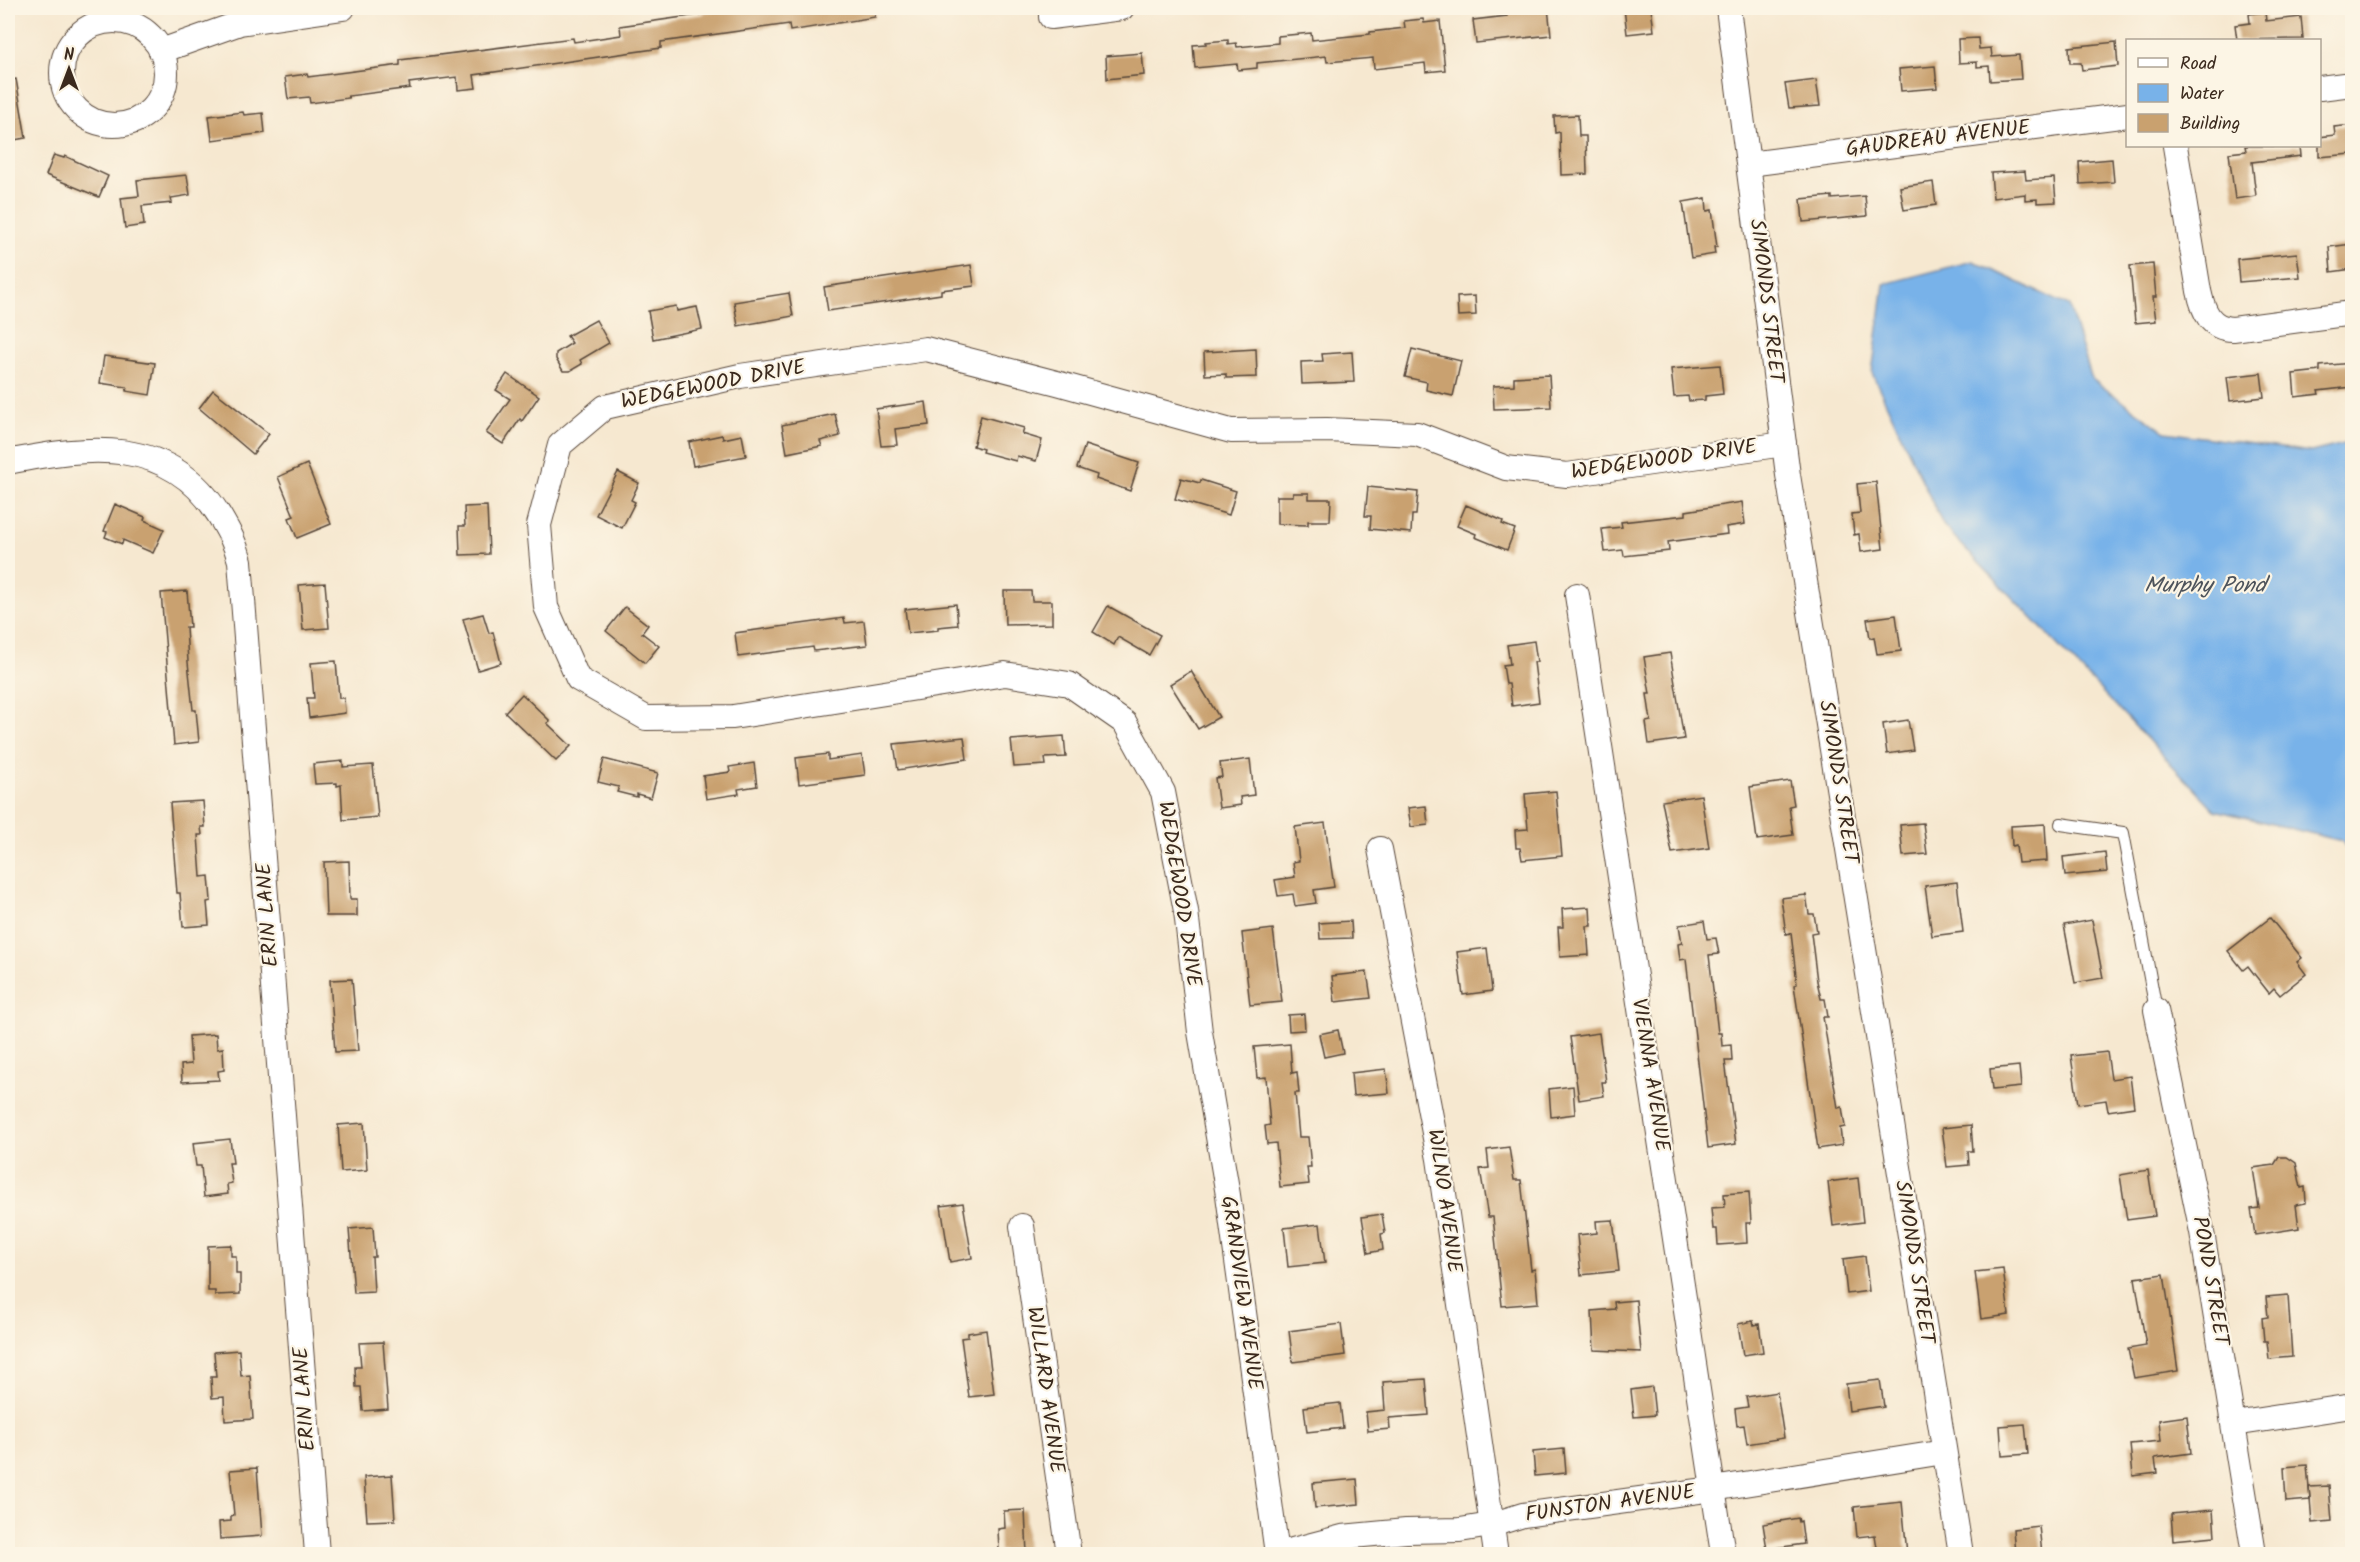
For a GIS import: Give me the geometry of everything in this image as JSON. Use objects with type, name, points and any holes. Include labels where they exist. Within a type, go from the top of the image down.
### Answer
[{"type":"street","points":[[161,51],[240,23],[344,8]]},
{"type":"street","points":[[1051,12],[1122,8]]},
{"type":"street","name":"SIMONDS STREET","points":[[1728,8],[1784,444],[1961,1554]]},
{"type":"street","points":[[116,21],[133,24],[148,34],[161,51],[165,63],[165,80],[161,96],[151,110],[137,119],[122,124],[105,124],[89,119],[76,108],[67,95],[62,78],[63,60],[70,44],[82,31],[98,23],[116,21]]},
{"type":"street","points":[[2321,88],[2352,84]]},
{"type":"street","name":"GAUDREAU AVENUE","points":[[1749,164],[2126,115]]},
{"type":"street","points":[[2175,147],[2199,291],[2202,305],[2211,321],[2220,327],[2233,329],[2352,313]]},
{"type":"street","name":"WEDGEWOOD DRIVE","points":[[1200,1032],[1186,911],[1163,792],[1125,723],[1069,684],[1005,674],[733,717],[646,718],[578,678],[546,607],[539,525],[560,445],[605,406],[740,376],[926,350],[1231,431],[1327,430],[1417,434],[1506,468],[1567,475],[1784,444]]},
{"type":"street","name":"ERIN LANE","points":[[8,462],[49,454],[113,452],[140,455],[165,463],[208,498],[235,540],[240,561],[317,1554]]},
{"type":"street","name":"VIENNA AVENUE","points":[[1577,595],[1723,1554]]},
{"type":"street","name":"WILNO AVENUE","points":[[1380,849],[1439,1159],[1496,1554]]},
{"type":"street","name":"POND STREET","points":[[2156,1010],[2202,1232],[2254,1554]]},
{"type":"street","name":"GRANDVIEW AVENUE","points":[[1200,1032],[1228,1195],[1277,1554]]},
{"type":"street","name":"WILLARD AVENUE","points":[[1022,1226],[1069,1554]]},
{"type":"street","points":[[2234,1424],[2352,1406]]},
{"type":"street","name":"FUNSTON AVENUE","points":[[1277,1554],[1342,1537],[1406,1531],[1460,1530],[1491,1525],[1523,1515],[1713,1489],[1944,1452]]},
{"type":"lane","points":[[2061,824],[2123,833],[2156,1010]]},
{"type":"water","name":"Murphy Pond","points":[[1973,261],[2069,306],[2092,379],[2165,432],[2311,452],[2352,442],[2352,860],[2342,841],[2215,810],[1943,525],[1872,373],[1884,284]]},
{"type":"building","points":[[731,8],[738,10],[874,8],[875,17],[790,31],[789,24],[661,42],[661,48],[474,75],[476,88],[458,90],[457,77],[409,83],[410,88],[348,96],[349,98],[310,103],[309,97],[288,99],[285,77],[307,74],[308,77],[400,65],[400,60],[573,38],[574,42],[621,35],[620,26]]},
{"type":"building","points":[[1506,8],[1523,8],[1523,10],[1548,8],[1551,35],[1476,43],[1473,20],[1507,16]]},
{"type":"building","points":[[1624,8],[1651,8],[1654,31],[1627,34]]},
{"type":"building","points":[[2265,12],[2266,21],[2301,17],[2303,39],[2237,39],[2235,25],[2250,23],[2249,14]]},
{"type":"building","points":[[1423,19],[1424,23],[1440,21],[1445,70],[1426,72],[1425,63],[1374,69],[1373,58],[1327,62],[1326,56],[1257,63],[1257,68],[1238,70],[1237,64],[1195,68],[1193,45],[1206,44],[1206,42],[1228,40],[1228,44],[1236,43],[1237,47],[1278,43],[1278,36],[1311,33],[1312,40],[1370,34],[1370,32],[1405,28],[1404,21]]},
{"type":"building","points":[[1978,38],[1979,49],[1991,48],[1992,57],[2019,55],[2021,79],[1990,81],[1989,66],[1977,67],[1977,62],[1959,63],[1958,39]]},
{"type":"building","points":[[2116,42],[2118,66],[2082,70],[2081,63],[2070,63],[2069,47]]},
{"type":"building","points":[[1142,53],[1144,75],[1107,79],[1106,56]]},
{"type":"building","points":[[1935,66],[1937,88],[1901,91],[1899,69]]},
{"type":"building","points":[[16,79],[26,138],[8,141],[8,80]]},
{"type":"building","points":[[1816,80],[1820,106],[1789,108],[1785,84]]},
{"type":"building","points":[[243,112],[244,115],[263,113],[265,133],[212,140],[209,116]]},
{"type":"building","points":[[1578,115],[1579,136],[1586,136],[1587,174],[1561,175],[1560,132],[1555,133],[1554,116]]},
{"type":"building","points":[[2352,125],[2352,154],[2319,157],[2321,137],[2335,135],[2334,127]]},
{"type":"building","points":[[2245,147],[2300,147],[2301,156],[2252,162],[2256,196],[2235,199],[2229,153],[2246,151]]},
{"type":"building","points":[[54,155],[64,158],[65,156],[108,176],[99,197],[46,175]]},
{"type":"building","points":[[2112,159],[2114,182],[2080,184],[2079,162]]},
{"type":"building","points":[[2025,171],[2026,180],[2054,178],[2056,202],[2037,203],[2037,199],[2025,200],[2025,194],[1993,198],[1991,173]]},
{"type":"building","points":[[187,175],[190,195],[171,198],[172,203],[142,206],[144,225],[125,228],[121,198],[139,196],[137,180]]},
{"type":"building","points":[[1933,182],[1936,205],[1904,210],[1900,187]]},
{"type":"building","points":[[1832,196],[1832,199],[1865,196],[1867,216],[1803,222],[1801,199]]},
{"type":"building","points":[[1706,198],[1707,211],[1712,210],[1717,247],[1714,247],[1715,254],[1691,258],[1683,202]]},
{"type":"building","points":[[2352,244],[2352,269],[2331,272],[2329,247]]},
{"type":"building","points":[[2297,253],[2300,277],[2239,282],[2237,259]]},
{"type":"building","points":[[2153,264],[2156,321],[2135,323],[2130,266]]},
{"type":"building","points":[[971,265],[974,286],[941,290],[941,294],[828,311],[824,287]]},
{"type":"building","points":[[789,293],[793,316],[738,326],[734,302]]},
{"type":"building","points":[[1475,296],[1476,315],[1458,316],[1457,297]]},
{"type":"building","points":[[676,306],[677,311],[697,307],[702,329],[653,339],[648,311]]},
{"type":"building","points":[[596,320],[609,343],[580,360],[582,364],[570,371],[563,371],[556,359],[556,353],[572,343],[567,336]]},
{"type":"building","points":[[1256,349],[1257,377],[1226,378],[1226,374],[1205,375],[1204,352]]},
{"type":"building","points":[[1412,349],[1461,361],[1453,396],[1426,390],[1427,382],[1405,377]]},
{"type":"building","points":[[1352,352],[1354,382],[1302,384],[1301,362],[1323,361],[1322,354]]},
{"type":"building","points":[[104,356],[155,363],[150,395],[126,391],[127,387],[100,383]]},
{"type":"building","points":[[2352,363],[2352,387],[2318,391],[2319,394],[2295,397],[2293,374],[2320,371],[2320,366]]},
{"type":"building","points":[[1720,365],[1723,394],[1705,396],[1705,400],[1689,401],[1688,396],[1674,397],[1671,369]]},
{"type":"building","points":[[2261,373],[2264,397],[2230,401],[2227,377]]},
{"type":"building","points":[[507,374],[539,396],[503,444],[486,433],[510,399],[496,390]]},
{"type":"building","points":[[1549,375],[1551,407],[1494,409],[1493,386],[1514,385],[1514,377]]},
{"type":"building","points":[[213,390],[269,434],[253,454],[199,408]]},
{"type":"building","points":[[926,402],[929,425],[895,429],[897,445],[881,446],[876,409]]},
{"type":"building","points":[[835,414],[840,436],[820,441],[822,446],[787,453],[782,425]]},
{"type":"building","points":[[981,416],[1024,428],[1022,434],[1042,440],[1036,461],[1017,456],[1016,461],[982,452],[983,449],[973,446]]},
{"type":"building","points":[[722,435],[723,439],[742,435],[746,456],[693,466],[689,442]]},
{"type":"building","points":[[1085,445],[1139,463],[1130,491],[1096,479],[1097,475],[1077,468]]},
{"type":"building","points":[[307,464],[331,524],[297,538],[289,518],[294,516],[278,477]]},
{"type":"building","points":[[618,472],[639,483],[631,500],[635,502],[622,528],[596,515]]},
{"type":"building","points":[[1181,478],[1200,483],[1201,480],[1236,491],[1229,515],[1175,499]]},
{"type":"building","points":[[1876,482],[1883,549],[1861,552],[1859,534],[1854,535],[1852,514],[1860,513],[1857,484]]},
{"type":"building","points":[[1368,487],[1418,492],[1416,515],[1412,515],[1411,533],[1370,529],[1371,516],[1365,516]]},
{"type":"building","points":[[1293,493],[1309,493],[1309,499],[1331,499],[1330,521],[1308,521],[1308,525],[1277,524],[1277,496],[1293,496]]},
{"type":"building","points":[[1742,502],[1745,524],[1726,527],[1727,534],[1668,542],[1669,551],[1624,556],[1623,550],[1605,552],[1602,529],[1622,527],[1621,522],[1686,515],[1686,511]]},
{"type":"building","points":[[115,504],[145,517],[144,520],[164,529],[153,553],[123,540],[122,544],[105,537],[107,532],[104,531]]},
{"type":"building","points":[[1466,505],[1503,521],[1502,524],[1515,529],[1507,550],[1475,537],[1476,534],[1457,526]]},
{"type":"building","points":[[487,506],[489,554],[460,555],[459,526],[465,526],[464,507]]},
{"type":"building","points":[[325,583],[329,628],[303,630],[299,585]]},
{"type":"building","points":[[187,591],[190,627],[186,627],[188,662],[199,742],[174,745],[161,593]]},
{"type":"building","points":[[1004,591],[1031,591],[1032,601],[1052,601],[1052,624],[1005,625]]},
{"type":"building","points":[[956,604],[958,625],[908,633],[905,609]]},
{"type":"building","points":[[1108,606],[1160,635],[1149,655],[1118,637],[1114,645],[1093,632]]},
{"type":"building","points":[[625,607],[648,625],[642,633],[659,646],[645,663],[606,631]]},
{"type":"building","points":[[483,614],[489,633],[493,632],[501,663],[478,670],[463,619]]},
{"type":"building","points":[[1896,615],[1901,651],[1877,654],[1874,637],[1870,638],[1867,619]]},
{"type":"building","points":[[844,618],[845,623],[864,621],[867,645],[814,651],[813,647],[738,657],[735,633]]},
{"type":"building","points":[[1534,641],[1539,702],[1512,706],[1503,665],[1510,664],[1507,645]]},
{"type":"building","points":[[1670,653],[1684,739],[1649,744],[1646,722],[1651,721],[1647,694],[1650,694],[1644,657]]},
{"type":"building","points":[[336,661],[339,698],[344,698],[345,713],[309,718],[307,698],[314,698],[311,663]]},
{"type":"building","points":[[1191,671],[1219,717],[1198,729],[1170,684]]},
{"type":"building","points":[[522,694],[550,721],[547,723],[571,746],[556,761],[505,712]]},
{"type":"building","points":[[1908,720],[1913,750],[1887,754],[1883,724]]},
{"type":"building","points":[[1064,736],[1066,757],[1045,758],[1046,765],[1014,767],[1011,740]]},
{"type":"building","points":[[964,737],[967,759],[898,770],[894,744]]},
{"type":"building","points":[[828,754],[828,760],[862,755],[865,775],[799,784],[796,758]]},
{"type":"building","points":[[604,759],[658,773],[651,798],[617,792],[619,787],[598,782]]},
{"type":"building","points":[[1250,759],[1254,795],[1240,797],[1241,805],[1219,808],[1215,778],[1222,777],[1220,763]]},
{"type":"building","points":[[343,761],[343,767],[373,765],[378,817],[343,820],[341,785],[337,786],[337,783],[315,784],[313,764]]},
{"type":"building","points":[[754,763],[757,786],[738,789],[739,794],[706,799],[703,776],[730,772],[729,767]]},
{"type":"building","points":[[1790,781],[1794,805],[1789,806],[1793,835],[1757,840],[1750,787]]},
{"type":"building","points":[[1556,791],[1562,856],[1522,860],[1520,848],[1516,848],[1515,830],[1528,829],[1525,794]]},
{"type":"building","points":[[1701,795],[1709,848],[1672,853],[1662,801]]},
{"type":"building","points":[[203,801],[205,827],[201,827],[202,835],[198,835],[201,877],[209,876],[211,901],[207,902],[209,925],[183,927],[180,893],[177,893],[170,803]]},
{"type":"building","points":[[1426,806],[1428,825],[1411,827],[1408,808]]},
{"type":"building","points":[[1325,823],[1334,887],[1314,890],[1316,903],[1295,906],[1293,894],[1278,896],[1275,880],[1295,877],[1293,862],[1299,861],[1295,827]]},
{"type":"building","points":[[1923,823],[1927,854],[1903,856],[1900,825]]},
{"type":"building","points":[[2045,824],[2047,861],[2018,863],[2016,845],[2012,846],[2011,826]]},
{"type":"building","points":[[2105,852],[2107,872],[2065,876],[2063,857]]},
{"type":"building","points":[[349,861],[350,899],[357,899],[357,916],[326,916],[324,862]]},
{"type":"building","points":[[1957,882],[1963,932],[1932,936],[1925,886]]},
{"type":"building","points":[[1806,895],[1809,914],[1814,914],[1817,932],[1811,933],[1817,981],[1821,999],[1825,999],[1828,1017],[1823,1017],[1838,1108],[1842,1107],[1845,1127],[1840,1128],[1842,1145],[1818,1149],[1794,985],[1797,984],[1791,933],[1786,934],[1781,898]]},
{"type":"building","points":[[1590,907],[1591,926],[1587,926],[1589,955],[1560,957],[1558,927],[1563,927],[1562,909]]},
{"type":"building","points":[[2270,918],[2302,958],[2297,962],[2306,974],[2280,995],[2274,988],[2269,993],[2248,966],[2243,970],[2228,951]]},
{"type":"building","points":[[2092,920],[2103,978],[2075,983],[2064,925]]},
{"type":"building","points":[[1351,921],[1352,938],[1320,939],[1319,923]]},
{"type":"building","points":[[1704,921],[1707,939],[1716,938],[1719,954],[1709,955],[1718,1033],[1721,1033],[1722,1046],[1731,1045],[1732,1061],[1725,1061],[1736,1144],[1708,1148],[1686,959],[1680,960],[1678,944],[1682,943],[1679,925]]},
{"type":"building","points":[[1273,929],[1282,1002],[1250,1005],[1242,933]]},
{"type":"building","points":[[1487,948],[1492,991],[1463,995],[1457,952]]},
{"type":"building","points":[[1367,972],[1371,998],[1335,1002],[1332,976]]},
{"type":"building","points":[[352,979],[358,1051],[335,1052],[330,980]]},
{"type":"building","points":[[1304,1014],[1305,1030],[1289,1031],[1288,1015]]},
{"type":"building","points":[[1338,1030],[1343,1053],[1324,1057],[1319,1034]]},
{"type":"building","points":[[1599,1033],[1606,1082],[1602,1082],[1604,1096],[1579,1100],[1570,1037]]},
{"type":"building","points":[[216,1034],[217,1049],[223,1048],[224,1070],[218,1071],[219,1080],[182,1082],[181,1065],[191,1064],[189,1036]]},
{"type":"building","points":[[1290,1044],[1292,1073],[1297,1072],[1299,1093],[1295,1093],[1299,1137],[1308,1137],[1311,1167],[1307,1167],[1309,1184],[1280,1187],[1276,1143],[1267,1144],[1265,1126],[1270,1125],[1266,1077],[1257,1078],[1254,1047]]},
{"type":"building","points":[[2107,1052],[2111,1079],[2130,1076],[2134,1107],[2108,1111],[2106,1100],[2078,1104],[2071,1056]]},
{"type":"building","points":[[2019,1066],[2021,1087],[1992,1090],[1990,1069]]},
{"type":"building","points":[[1386,1069],[1389,1093],[1353,1096],[1351,1073]]},
{"type":"building","points":[[1573,1086],[1575,1114],[1551,1117],[1549,1089]]},
{"type":"building","points":[[364,1123],[367,1170],[341,1172],[338,1125]]},
{"type":"building","points":[[1971,1125],[1973,1151],[1968,1151],[1969,1165],[1947,1167],[1942,1128]]},
{"type":"building","points":[[230,1139],[233,1163],[229,1163],[232,1183],[227,1184],[228,1194],[204,1197],[201,1166],[196,1166],[193,1143]]},
{"type":"building","points":[[1509,1147],[1514,1180],[1521,1180],[1531,1270],[1535,1269],[1538,1303],[1502,1306],[1493,1217],[1488,1217],[1480,1169],[1489,1168],[1487,1150]]},
{"type":"building","points":[[2279,1157],[2287,1157],[2296,1163],[2301,1188],[2305,1187],[2306,1203],[2296,1205],[2299,1228],[2255,1235],[2251,1209],[2259,1208],[2253,1168],[2274,1165]]},
{"type":"building","points":[[2148,1170],[2155,1216],[2127,1220],[2120,1175]]},
{"type":"building","points":[[1858,1178],[1863,1222],[1833,1226],[1828,1182]]},
{"type":"building","points":[[1749,1192],[1751,1223],[1746,1223],[1747,1243],[1718,1245],[1717,1229],[1713,1229],[1711,1208],[1725,1207],[1724,1194]]},
{"type":"building","points":[[963,1203],[972,1258],[950,1262],[941,1206]]},
{"type":"building","points":[[1382,1214],[1385,1233],[1381,1234],[1383,1250],[1368,1253],[1362,1217]]},
{"type":"building","points":[[1613,1220],[1619,1271],[1581,1275],[1577,1235],[1597,1233],[1596,1221]]},
{"type":"building","points":[[1320,1224],[1325,1263],[1288,1267],[1284,1228]]},
{"type":"building","points":[[373,1227],[374,1292],[354,1293],[349,1229]]},
{"type":"building","points":[[231,1245],[231,1256],[236,1256],[236,1274],[240,1274],[240,1294],[215,1295],[215,1291],[208,1291],[208,1246]]},
{"type":"building","points":[[1865,1256],[1869,1291],[1847,1294],[1843,1259]]},
{"type":"building","points":[[2003,1269],[2009,1315],[1981,1319],[1975,1272]]},
{"type":"building","points":[[2164,1274],[2178,1371],[2134,1378],[2128,1349],[2146,1346],[2135,1278]]},
{"type":"building","points":[[2288,1295],[2292,1357],[2269,1359],[2267,1341],[2264,1341],[2262,1318],[2268,1317],[2266,1297]]},
{"type":"building","points":[[1636,1300],[1641,1352],[1594,1350],[1592,1311],[1615,1309],[1614,1302]]},
{"type":"building","points":[[1753,1321],[1754,1325],[1759,1324],[1763,1352],[1743,1355],[1738,1324]]},
{"type":"building","points":[[1341,1324],[1345,1355],[1293,1362],[1289,1331]]},
{"type":"building","points":[[986,1330],[994,1394],[969,1397],[961,1338],[968,1337],[968,1333]]},
{"type":"building","points":[[383,1342],[388,1409],[363,1411],[361,1387],[356,1387],[355,1367],[361,1367],[359,1343]]},
{"type":"building","points":[[239,1350],[241,1376],[250,1375],[253,1419],[225,1421],[224,1397],[212,1398],[211,1377],[216,1377],[214,1352]]},
{"type":"building","points":[[1426,1379],[1429,1415],[1389,1418],[1390,1429],[1368,1431],[1366,1412],[1385,1410],[1383,1382]]},
{"type":"building","points":[[1880,1380],[1884,1406],[1849,1411],[1846,1384]]},
{"type":"building","points":[[1652,1387],[1655,1415],[1634,1417],[1631,1390]]},
{"type":"building","points":[[1777,1392],[1784,1438],[1747,1444],[1744,1425],[1737,1426],[1735,1409],[1748,1407],[1746,1397]]},
{"type":"building","points":[[1340,1403],[1343,1428],[1307,1432],[1304,1407]]},
{"type":"building","points":[[2187,1416],[2191,1453],[2155,1458],[2157,1473],[2133,1476],[2130,1444],[2161,1441],[2159,1420]]},
{"type":"building","points":[[2025,1424],[2028,1454],[2002,1456],[2000,1426]]},
{"type":"building","points":[[1564,1449],[1566,1473],[1535,1476],[1533,1452]]},
{"type":"building","points":[[2307,1465],[2310,1500],[2286,1502],[2284,1467]]},
{"type":"building","points":[[257,1468],[262,1536],[220,1539],[219,1522],[231,1521],[231,1516],[234,1515],[230,1470]]},
{"type":"building","points":[[392,1475],[395,1520],[367,1521],[364,1477]]},
{"type":"building","points":[[1357,1479],[1359,1504],[1315,1508],[1313,1483]]},
{"type":"building","points":[[2329,1486],[2332,1521],[2312,1523],[2309,1487]]},
{"type":"building","points":[[1902,1502],[1907,1554],[1878,1554],[1875,1535],[1857,1537],[1854,1507]]},
{"type":"building","points":[[1025,1510],[1027,1554],[1008,1554],[1007,1551],[999,1551],[998,1529],[1005,1528],[1004,1511]]},
{"type":"building","points":[[2213,1510],[2215,1536],[2173,1540],[2171,1514]]},
{"type":"building","points":[[1798,1518],[1799,1522],[1801,1521],[1804,1544],[1767,1549],[1763,1524]]},
{"type":"building","points":[[2039,1526],[2042,1554],[2015,1554],[2013,1529]]}]
